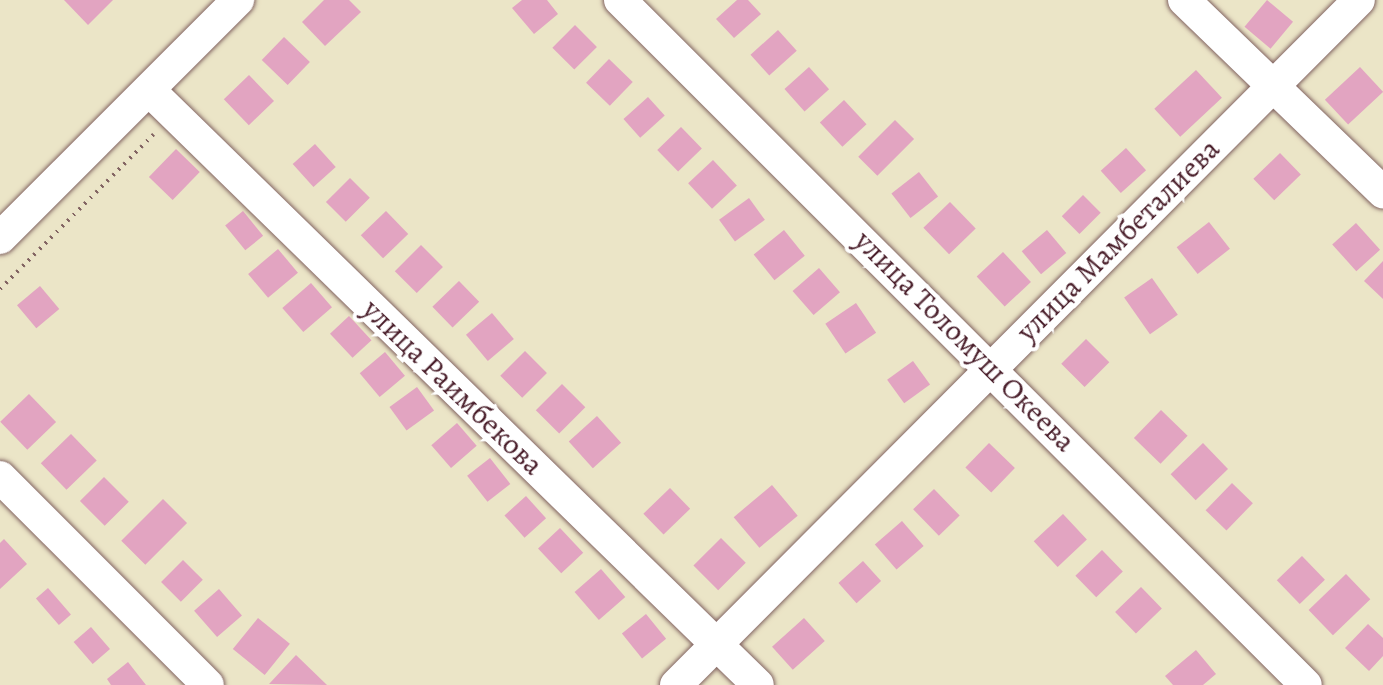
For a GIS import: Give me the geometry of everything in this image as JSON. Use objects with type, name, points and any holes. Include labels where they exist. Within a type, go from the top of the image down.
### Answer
[{"type":"street","points":[[0,238],[238,0]]},
{"type":"street","name":"улица Толомуш Океева","points":[[620,0],[992,366],[1306,685]]},
{"type":"street","points":[[1184,0],[1383,192]]},
{"type":"street","name":"улица Мамбеталиева","points":[[676,685],[1359,0]]},
{"type":"street","name":"улица Раимбекова","points":[[149,90],[758,685]]},
{"type":"street","points":[[0,477],[208,685]]},
{"type":"path","points":[[0,289],[154,134]]},
{"type":"building","points":[[64,0],[113,0],[88,25]]},
{"type":"building","points":[[324,0],[349,0],[361,12],[325,46],[302,22]]},
{"type":"building","points":[[522,0],[547,0],[558,14],[534,34],[512,8]]},
{"type":"building","points":[[737,0],[748,0],[761,14],[734,38],[716,19]]},
{"type":"building","points":[[1267,0],[1293,22],[1271,49],[1245,27]]},
{"type":"building","points":[[575,25],[597,47],[574,70],[552,48]]},
{"type":"building","points":[[778,30],[797,51],[769,76],[751,55]]},
{"type":"building","points":[[284,37],[310,62],[288,85],[262,60]]},
{"type":"building","points":[[609,59],[633,82],[610,106],[586,83]]},
{"type":"building","points":[[809,67],[829,89],[805,111],[784,89]]},
{"type":"building","points":[[1360,67],[1383,92],[1348,125],[1325,100]]},
{"type":"building","points":[[1196,70],[1222,98],[1180,137],[1154,109]]},
{"type":"building","points":[[249,75],[274,101],[249,125],[224,99]]},
{"type":"building","points":[[648,97],[665,116],[640,138],[623,119]]},
{"type":"building","points":[[844,100],[867,124],[842,147],[820,123]]},
{"type":"building","points":[[895,120],[914,139],[877,176],[858,157]]},
{"type":"building","points":[[681,127],[702,149],[678,172],[657,150]]},
{"type":"building","points":[[315,144],[336,167],[313,187],[293,164]]},
{"type":"building","points":[[1126,148],[1146,170],[1121,193],[1101,171]]},
{"type":"building","points":[[176,149],[200,172],[173,200],[149,177]]},
{"type":"building","points":[[1280,153],[1301,175],[1274,200],[1253,179]]},
{"type":"building","points":[[713,160],[737,186],[712,209],[688,183]]},
{"type":"building","points":[[919,172],[938,196],[911,218],[891,194]]},
{"type":"building","points":[[350,178],[370,198],[346,222],[326,202]]},
{"type":"building","points":[[1083,195],[1101,213],[1079,234],[1062,216]]},
{"type":"building","points":[[749,198],[765,220],[735,242],[719,220]]},
{"type":"building","points":[[950,202],[976,229],[949,254],[923,228]]},
{"type":"building","points":[[243,211],[263,236],[245,250],[225,225]]},
{"type":"building","points":[[386,211],[408,234],[383,258],[361,235]]},
{"type":"building","points":[[1209,222],[1230,249],[1198,274],[1177,247]]},
{"type":"building","points":[[1356,223],[1380,250],[1356,271],[1332,244]]},
{"type":"building","points":[[784,230],[805,256],[774,280],[754,255]]},
{"type":"building","points":[[1047,230],[1066,253],[1041,274],[1022,251]]},
{"type":"building","points":[[421,245],[443,267],[417,293],[395,271]]},
{"type":"building","points":[[278,249],[298,273],[268,298],[248,274]]},
{"type":"building","points":[[1003,252],[1031,282],[1005,307],[977,277]]},
{"type":"building","points":[[1383,261],[1383,299],[1364,281]]},
{"type":"building","points":[[819,268],[840,292],[814,315],[793,291]]},
{"type":"building","points":[[1152,278],[1178,315],[1150,334],[1124,298]]},
{"type":"building","points":[[459,281],[479,302],[453,328],[432,307]]},
{"type":"building","points":[[311,283],[332,307],[303,332],[282,308]]},
{"type":"building","points":[[40,286],[59,309],[36,328],[17,305]]},
{"type":"building","points":[[856,303],[876,333],[845,354],[825,324]]},
{"type":"building","points":[[492,313],[514,339],[488,361],[466,335]]},
{"type":"building","points":[[349,316],[372,340],[352,358],[330,334]]},
{"type":"building","points":[[1086,339],[1109,362],[1085,387],[1061,364]]},
{"type":"building","points":[[525,351],[547,373],[522,398],[500,376]]},
{"type":"building","points":[[385,352],[405,376],[380,397],[360,373]]},
{"type":"building","points":[[913,361],[930,384],[904,403],[887,380]]},
{"type":"building","points":[[562,384],[585,407],[559,433],[536,410]]},
{"type":"building","points":[[417,387],[434,410],[407,430],[389,407]]},
{"type":"building","points":[[29,394],[56,422],[27,450],[0,422]]},
{"type":"building","points":[[1161,410],[1188,436],[1161,464],[1134,438]]},
{"type":"building","points":[[597,416],[621,443],[593,468],[569,441]]},
{"type":"building","points":[[457,423],[477,446],[451,468],[431,445]]},
{"type":"building","points":[[71,434],[97,461],[66,490],[41,463]]},
{"type":"building","points":[[989,443],[1015,468],[991,492],[965,467]]},
{"type":"building","points":[[1203,443],[1228,469],[1196,500],[1171,474]]},
{"type":"building","points":[[490,458],[510,484],[487,502],[467,476]]},
{"type":"building","points":[[104,477],[129,502],[105,526],[80,501]]},
{"type":"building","points":[[1232,483],[1253,503],[1226,530],[1206,510]]},
{"type":"building","points":[[772,485],[798,516],[759,548],[734,517]]},
{"type":"building","points":[[670,488],[690,509],[664,535],[643,514]]},
{"type":"building","points":[[934,489],[960,516],[939,536],[913,509]]},
{"type":"building","points":[[526,496],[546,518],[525,538],[504,515]]},
{"type":"building","points":[[163,499],[187,523],[145,565],[121,541]]},
{"type":"building","points":[[1063,514],[1087,540],[1058,567],[1034,541]]},
{"type":"building","points":[[902,521],[924,546],[896,570],[875,545]]},
{"type":"building","points":[[560,528],[583,553],[561,573],[538,548]]},
{"type":"building","points":[[721,538],[746,563],[718,590],[693,566]]},
{"type":"building","points":[[4,539],[27,564],[0,589],[0,543]]},
{"type":"building","points":[[1102,550],[1123,572],[1096,597],[1075,576]]},
{"type":"building","points":[[1302,556],[1325,580],[1300,604],[1277,580]]},
{"type":"building","points":[[183,560],[203,580],[181,602],[161,582]]},
{"type":"building","points":[[863,561],[881,581],[857,603],[838,583]]},
{"type":"building","points":[[601,569],[625,597],[599,620],[575,592]]},
{"type":"building","points":[[1346,574],[1370,599],[1333,635],[1309,610]]},
{"type":"building","points":[[1141,587],[1162,609],[1136,634],[1115,612]]},
{"type":"building","points":[[48,588],[71,614],[59,625],[36,598]]},
{"type":"building","points":[[219,589],[242,615],[217,637],[194,611]]},
{"type":"building","points":[[646,614],[666,639],[642,658],[622,634]]},
{"type":"building","points":[[258,618],[290,644],[265,675],[233,649]]},
{"type":"building","points":[[804,618],[825,641],[793,670],[772,647]]},
{"type":"building","points":[[1368,624],[1383,638],[1383,656],[1369,671],[1345,648]]},
{"type":"building","points":[[91,627],[110,649],[93,664],[74,642]]},
{"type":"building","points":[[1196,650],[1216,674],[1203,685],[1173,685],[1165,676]]},
{"type":"building","points":[[296,655],[327,685],[269,684]]},
{"type":"building","points":[[128,662],[146,685],[111,685],[107,679]]}]
